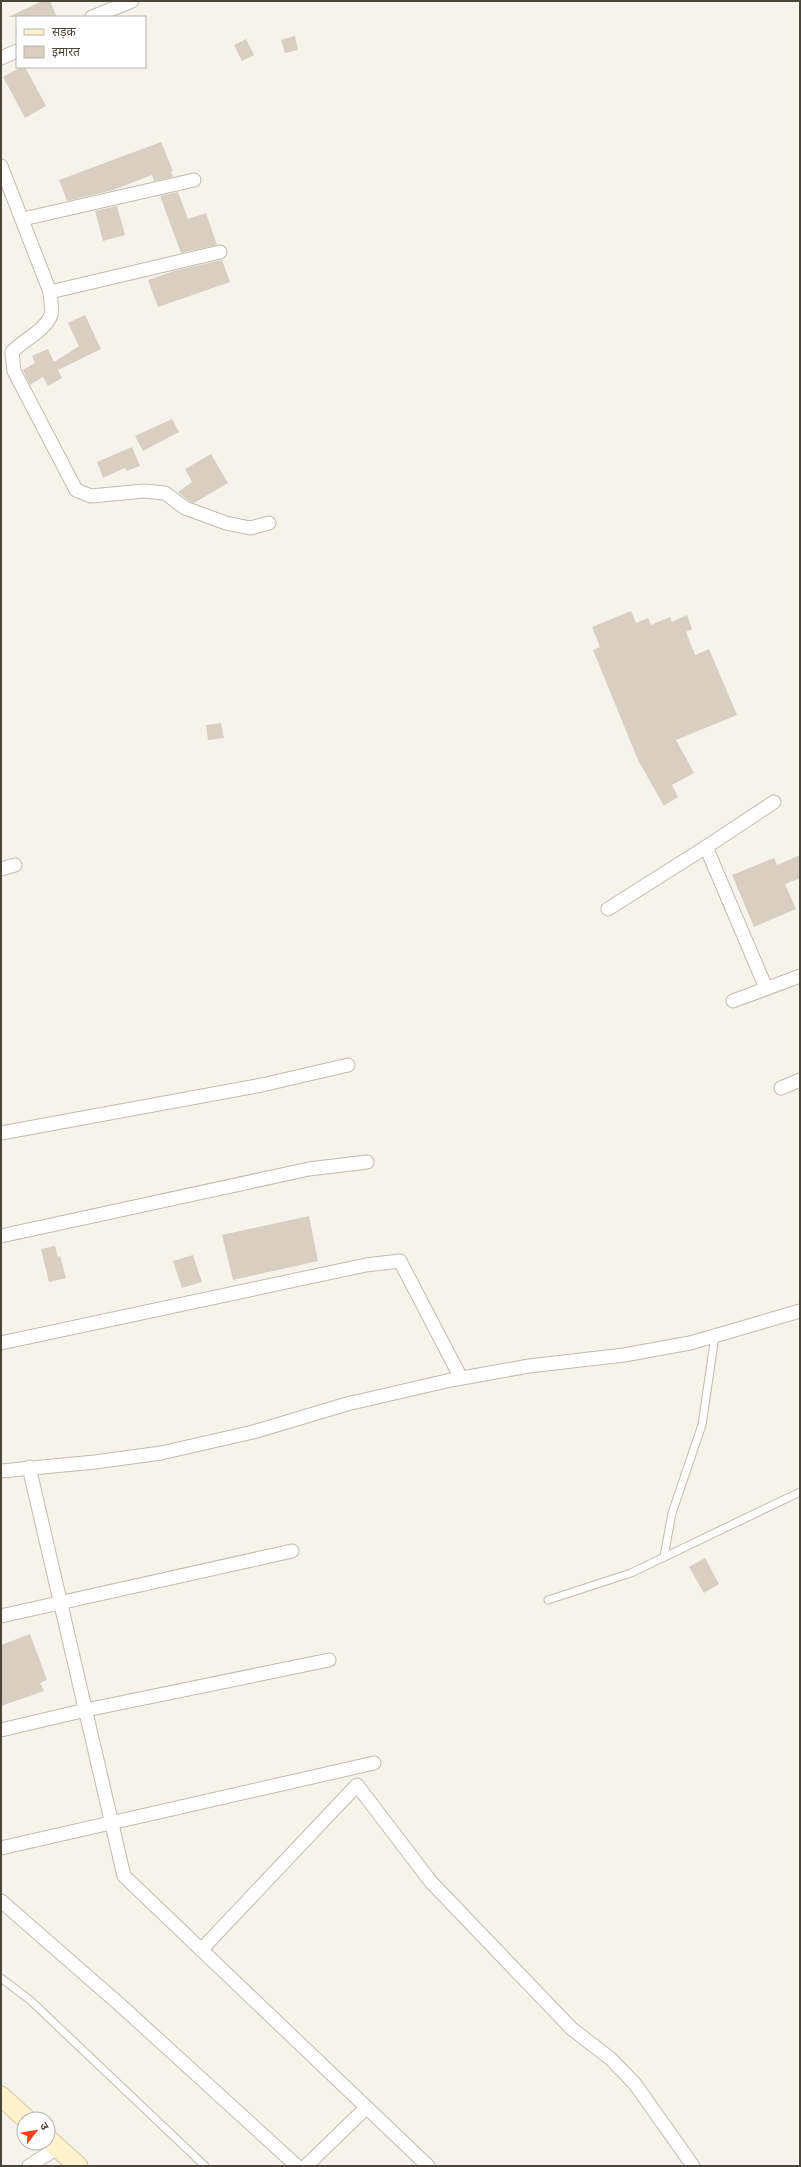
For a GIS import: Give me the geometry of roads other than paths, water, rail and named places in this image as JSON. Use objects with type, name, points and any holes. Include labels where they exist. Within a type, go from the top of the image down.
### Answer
[{"type":"main road","points":[[1,2096],[17,2111]]},
{"type":"main road","points":[[56,2147],[78,2166]]},
{"type":"street","points":[[94,16],[132,1]]},
{"type":"street","points":[[1,58],[16,51]]},
{"type":"street","points":[[1,166],[23,219],[50,292],[51,314],[44,327],[22,341],[12,352],[14,371],[76,490],[91,496],[144,491],[165,493],[185,508],[226,522],[250,528],[269,524]]},
{"type":"street","points":[[23,219],[194,180]]},
{"type":"street","points":[[50,292],[220,252]]},
{"type":"street","points":[[608,909],[774,802]]},
{"type":"street","points":[[706,847],[766,988]]},
{"type":"street","points":[[1,869],[15,865]]},
{"type":"street","points":[[733,1001],[800,976]]},
{"type":"street","points":[[1,1133],[262,1085],[348,1065]]},
{"type":"street","points":[[781,1088],[800,1080]]},
{"type":"street","points":[[1,1236],[309,1169],[367,1162]]},
{"type":"street","points":[[1,1343],[358,1266],[400,1260],[460,1378]]},
{"type":"street","points":[[1,1471],[29,1467],[95,1462],[161,1453],[253,1432],[347,1404],[460,1378],[529,1366],[624,1354],[690,1343],[800,1311]]},
{"type":"street","points":[[29,1467],[62,1602],[124,1876],[428,2166]]},
{"type":"street","points":[[1,1616],[292,1551]]},
{"type":"street","points":[[1,1730],[86,1710],[329,1660]]},
{"type":"street","points":[[1,1848],[374,1763]]},
{"type":"street","points":[[201,1950],[357,1785],[431,1882],[572,2029],[611,2059],[634,2084],[693,2166]]},
{"type":"street","points":[[1,1901],[118,2003],[297,2166]]},
{"type":"street","points":[[306,2166],[366,2108]]},
{"type":"street","points":[[28,2166],[45,2151]]},
{"type":"lane","points":[[664,1557],[672,1513],[702,1425],[715,1336]]},
{"type":"lane","points":[[548,1600],[630,1572],[800,1492]]},
{"type":"lane","points":[[1,1978],[30,2000],[205,2166]]}]
